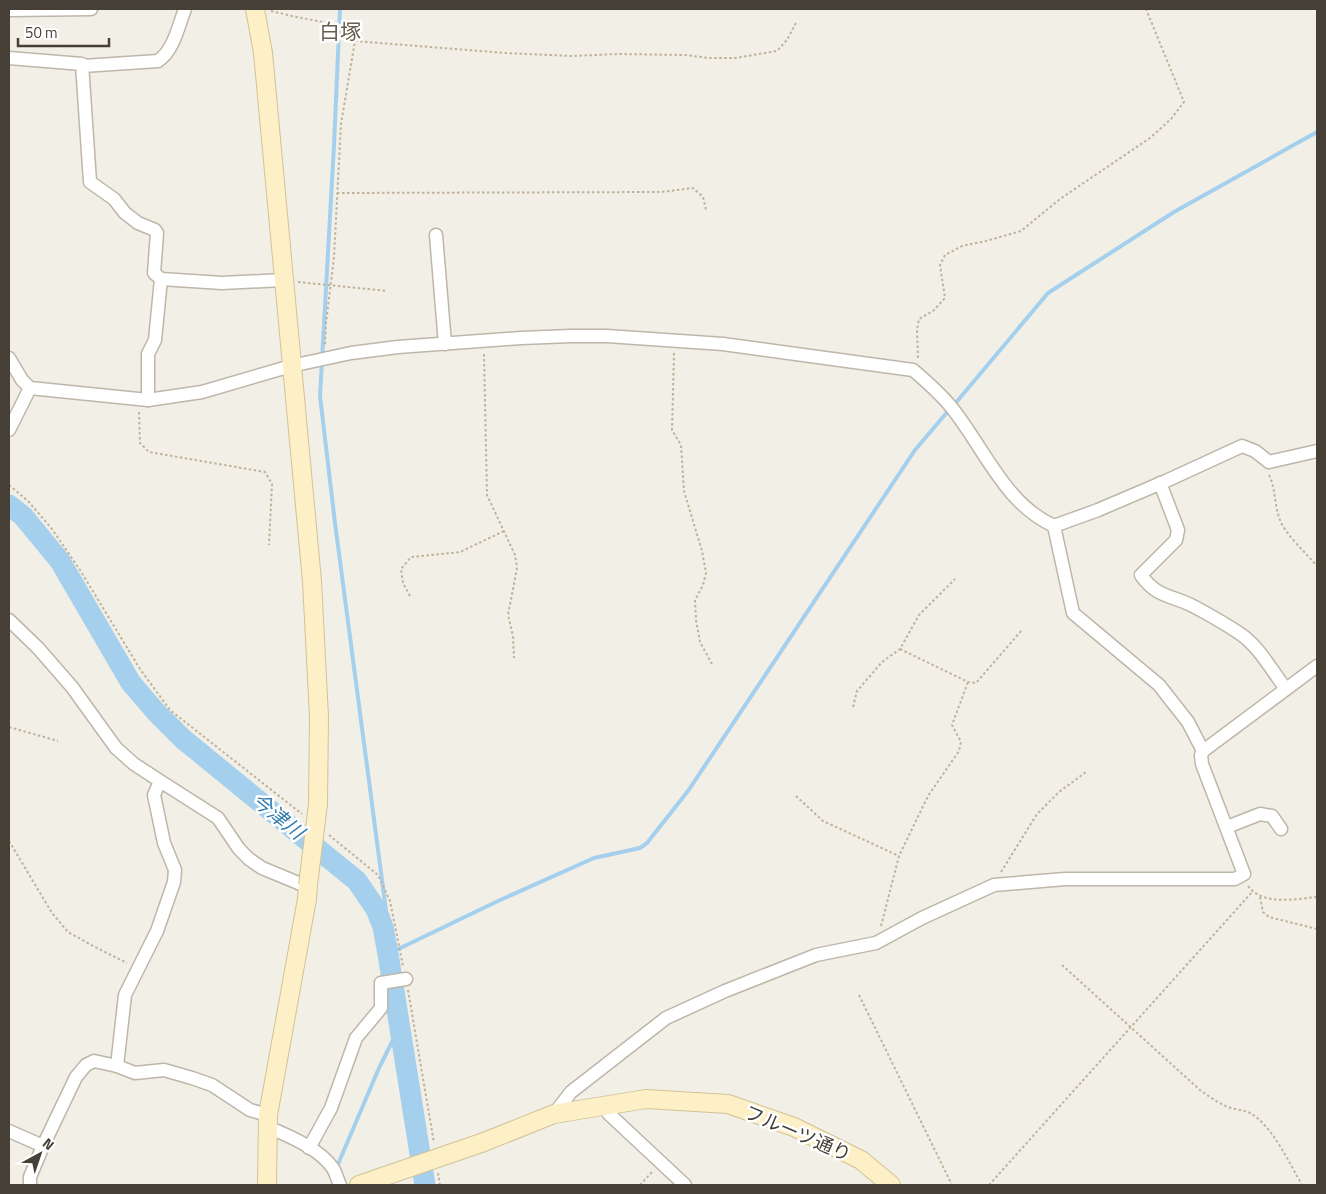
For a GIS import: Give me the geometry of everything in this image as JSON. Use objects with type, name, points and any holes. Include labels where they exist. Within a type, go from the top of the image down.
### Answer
[{"type":"street","points":[[9,10],[91,9]]},
{"type":"street","points":[[9,58],[82,64],[83,66],[158,61],[166,56],[185,9]]},
{"type":"street","points":[[255,9],[262,53],[312,580],[319,717],[318,804],[307,899],[268,1121],[267,1185]]},
{"type":"street","points":[[83,66],[90,182],[114,199],[138,223],[155,230],[154,274],[161,279],[222,282],[284,280]]},
{"type":"street","points":[[436,235],[445,344]]},
{"type":"street","points":[[143,400],[148,354],[155,340],[161,279]]},
{"type":"street","points":[[9,358],[22,380],[30,388],[143,400],[202,392],[291,366],[360,352],[484,341],[571,336],[607,336],[723,344],[913,370],[936,390],[952,408],[1012,495],[1028,511],[1042,521],[1054,526],[1160,484],[1242,446],[1255,451],[1269,462],[1317,452]]},
{"type":"street","points":[[9,430],[30,388]]},
{"type":"street","points":[[1160,484],[1178,530],[1176,540],[1141,575],[1159,593],[1192,605],[1241,634],[1255,648],[1286,689]]},
{"type":"street","points":[[1054,526],[1073,613],[1159,685],[1188,722],[1203,751]]},
{"type":"street","points":[[9,620],[38,648],[72,687],[116,748],[134,764],[218,818],[240,849],[262,868],[308,886]]},
{"type":"street","points":[[554,1114],[571,1092],[666,1018],[725,991],[816,954],[876,943],[922,918],[994,885],[1065,879],[1236,879],[1244,874],[1202,764],[1201,755],[1203,751],[1317,666]]},
{"type":"street","points":[[117,1066],[125,995],[157,931],[174,882],[176,870],[164,842],[154,795],[160,781]]},
{"type":"street","points":[[1227,826],[1260,814],[1272,816],[1281,829]]},
{"type":"street","points":[[309,1148],[331,1108],[356,1038],[381,1008],[381,983],[406,979]]},
{"type":"street","points":[[30,1185],[30,1177],[43,1146],[76,1077],[86,1065],[94,1061],[117,1066],[135,1073],[164,1070],[212,1084],[323,1157],[334,1169],[340,1185]]},
{"type":"street","name":"フルーツ通り","points":[[360,1185],[554,1114],[646,1099],[728,1104],[794,1127],[861,1160],[890,1185]]},
{"type":"street","points":[[606,1105],[609,1114],[685,1185]]},
{"type":"street","points":[[9,1131],[43,1146]]},
{"type":"path","points":[[264,9],[342,26],[355,41],[572,56],[618,54],[735,58],[777,51],[787,40],[797,21]]},
{"type":"path","points":[[913,370],[918,358],[917,330],[919,319],[933,311],[945,298],[940,265],[945,255],[962,246],[986,242],[1020,231],[1060,199],[1150,138],[1171,119],[1184,102],[1146,9]]},
{"type":"path","points":[[325,359],[341,124],[355,41]]},
{"type":"path","points":[[337,193],[652,192],[693,188],[703,197],[706,210]]},
{"type":"path","points":[[284,280],[387,291]]},
{"type":"path","points":[[484,341],[487,495],[515,555],[517,568],[508,615],[513,636],[514,658]]},
{"type":"path","points":[[675,341],[672,430],[681,444],[684,491],[702,551],[706,573],[703,585],[695,600],[696,620],[700,642],[712,664]]},
{"type":"path","points":[[143,400],[140,443],[149,452],[265,472],[272,484],[269,545]]},
{"type":"path","points":[[1269,462],[1268,473],[1274,485],[1279,520],[1317,566]]},
{"type":"path","points":[[9,484],[28,501],[52,529],[80,570],[140,669],[170,710],[302,814]]},
{"type":"path","points":[[410,596],[403,583],[401,569],[410,557],[460,552],[504,532]]},
{"type":"path","points":[[853,707],[858,690],[882,662],[900,649],[919,615],[955,579]]},
{"type":"path","points":[[900,649],[968,682],[976,683],[1022,630]]},
{"type":"path","points":[[876,943],[899,856],[928,796],[959,751],[961,742],[952,725],[968,682]]},
{"type":"path","points":[[9,727],[58,741]]},
{"type":"path","points":[[994,885],[1037,814],[1059,792],[1086,772]]},
{"type":"path","points":[[796,796],[823,821],[899,856]]},
{"type":"path","points":[[324,831],[378,876],[390,901],[406,979],[440,1185]]},
{"type":"path","points":[[9,841],[52,913],[68,932],[138,968]]},
{"type":"path","points":[[1244,874],[1249,887],[1260,896],[1284,899],[1317,897]]},
{"type":"path","points":[[988,1185],[1253,891]]},
{"type":"path","points":[[1260,896],[1262,912],[1269,918],[1317,930]]},
{"type":"path","points":[[1062,965],[1200,1090],[1219,1103],[1247,1112],[1259,1119],[1274,1138],[1302,1185]]},
{"type":"path","points":[[859,995],[952,1185]]},
{"type":"path","points":[[640,1185],[660,1163]]},
{"type":"waterway","points":[[340,9],[320,396],[387,918],[394,952]]},
{"type":"waterway","points":[[954,405],[1048,293],[1174,212],[1317,132]]},
{"type":"waterway","points":[[388,954],[498,901],[594,858],[640,848],[647,843],[688,791],[915,450],[949,410]]},
{"type":"waterway","name":"今津川","points":[[9,505],[23,516],[60,561],[131,683],[156,712],[183,739],[357,881],[376,909],[383,927],[388,954],[425,1185]]},
{"type":"waterway","points":[[336,1169],[379,1068],[400,1026]]},
{"type":"district","name":"白塚","points":[[340,32]]}]
